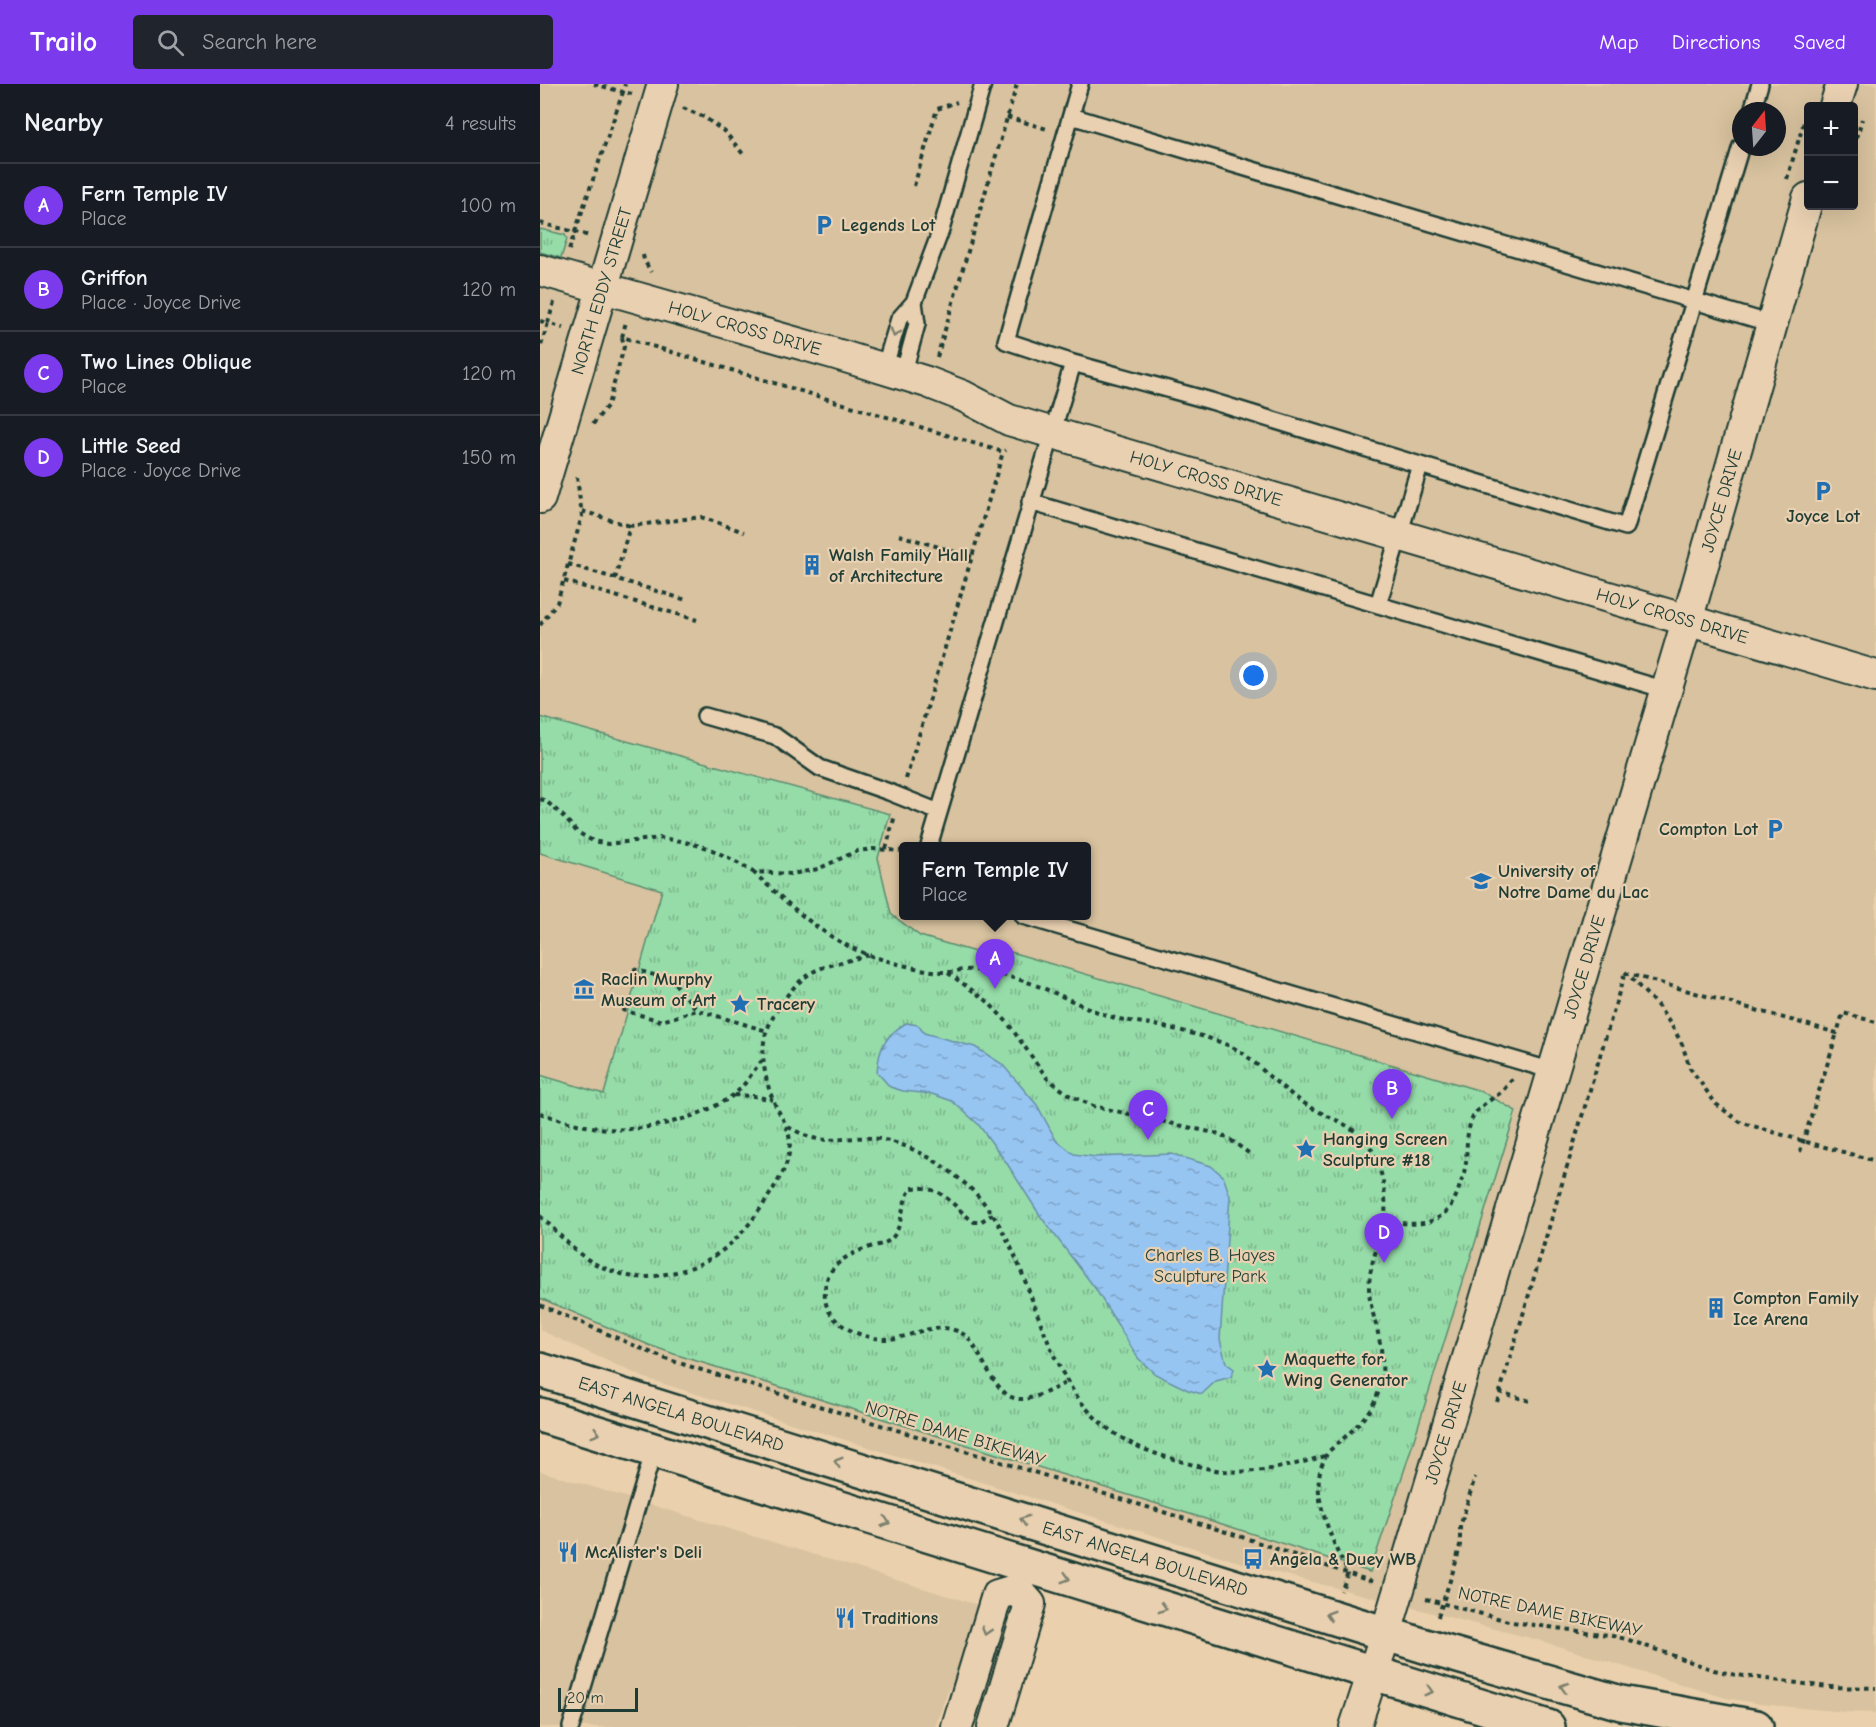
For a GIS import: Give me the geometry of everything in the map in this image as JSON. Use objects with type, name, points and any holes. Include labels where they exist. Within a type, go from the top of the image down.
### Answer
[{"type":"main road","name":"EAST ANGELA BOULEVARD","points":[[540,1370],[1441,1651],[1620,1703],[1756,1727]]},
{"type":"main road","points":[[540,1415],[654,1450],[1021,1577],[1373,1673],[1548,1727]]},
{"type":"street","points":[[1836,102],[1842,84]]},
{"type":"street","name":"NORTH EDDY STREET","points":[[542,484],[661,92]]},
{"type":"street","name":"JOYCE DRIVE","points":[[1355,1727],[1386,1633],[1539,1067],[1666,690],[1805,210]]},
{"type":"street","name":"HOLY CROSS DRIVE","points":[[548,281],[603,287],[894,372],[963,396],[1049,442],[1399,536],[1876,676]]},
{"type":"street","points":[[957,1727],[997,1595],[1021,1577],[1030,1604],[993,1727]]},
{"type":"lane","points":[[894,372],[899,319],[914,302],[941,230],[983,84]]},
{"type":"lane","points":[[1080,84],[1006,341],[1073,363],[1211,401],[1626,527],[1738,156]]},
{"type":"lane","points":[[1755,102],[1760,84]]},
{"type":"lane","points":[[1071,116],[1772,324]]},
{"type":"lane","points":[[930,842],[1073,363]]},
{"type":"lane","points":[[1378,605],[1420,465]]},
{"type":"lane","points":[[1030,502],[1666,690]]},
{"type":"lane","points":[[705,716],[775,736],[820,768],[901,796],[939,812]]},
{"type":"lane","points":[[1040,920],[1539,1067]]},
{"type":"lane","points":[[571,1727],[654,1450]]},
{"type":"path","points":[[594,84],[623,92],[661,92],[725,132],[743,154]]},
{"type":"path","points":[[567,257],[625,84]]},
{"type":"path","points":[[936,362],[1017,84]]},
{"type":"path","points":[[914,186],[937,109],[957,102],[959,95]]},
{"type":"path","points":[[1007,117],[1050,130]]},
{"type":"path","points":[[540,223],[575,232]]},
{"type":"path","points":[[540,349],[548,323],[548,281]]},
{"type":"path","points":[[540,321],[548,323]]},
{"type":"path","points":[[590,434],[594,423],[608,405],[624,347],[622,337],[1003,452]]},
{"type":"path","points":[[886,849],[1003,452],[1017,443],[1049,442]]},
{"type":"path","points":[[540,625],[557,603],[582,516],[576,477],[580,466]]},
{"type":"path","points":[[582,511],[630,526],[701,517],[744,531]]},
{"type":"path","points":[[615,579],[630,526]]},
{"type":"path","points":[[899,535],[972,557]]},
{"type":"path","points":[[568,564],[686,600]]},
{"type":"path","points":[[564,581],[697,620]]},
{"type":"path","points":[[540,799],[546,801],[578,832],[592,841],[608,844],[660,838],[708,848],[753,872],[796,912],[828,935],[868,955],[904,965],[948,972],[983,971],[1012,977],[1059,994],[1087,1009],[1108,1016],[1191,1034],[1236,1049],[1292,1095],[1310,1107],[1346,1124],[1360,1135],[1373,1153],[1385,1193],[1384,1220],[1369,1281],[1369,1297],[1383,1360],[1382,1382],[1374,1407],[1357,1428],[1326,1456],[1252,1472],[1221,1470],[1161,1456],[1120,1439],[1102,1426],[1084,1407],[1067,1382],[1051,1348],[1013,1251],[993,1214],[972,1190],[948,1169],[906,1146],[871,1138],[814,1138],[788,1127]]},
{"type":"path","points":[[753,872],[792,874],[818,869],[857,851],[899,851]]},
{"type":"path","points":[[540,1216],[586,1258],[601,1267],[627,1276],[641,1278],[685,1271],[706,1262],[722,1251],[751,1222],[780,1176],[789,1152],[788,1127],[773,1100],[763,1060],[767,1031],[779,1007],[799,983],[818,970],[868,955]]},
{"type":"path","points":[[633,969],[672,980],[697,1010],[767,1031]]},
{"type":"path","points":[[948,972],[987,1001],[1007,1022],[1047,1078],[1069,1095],[1094,1106],[1218,1134],[1250,1154]]},
{"type":"path","points":[[1625,972],[1837,1033]]},
{"type":"path","points":[[1625,972],[1657,1005],[1672,1026],[1682,1044],[1690,1068],[1716,1104],[1740,1122],[1876,1161]]},
{"type":"path","points":[[1497,1402],[1625,972]]},
{"type":"path","points":[[622,1010],[662,1021],[697,1010]]},
{"type":"path","points":[[1800,1152],[1844,1013],[1876,1022]]},
{"type":"path","points":[[540,1113],[562,1121],[610,1129],[668,1123],[734,1095],[763,1060]]},
{"type":"path","points":[[1384,1220],[1402,1224],[1418,1224],[1444,1214],[1453,1204],[1465,1170],[1468,1131],[1473,1117],[1482,1105],[1539,1067]]},
{"type":"path","points":[[734,1095],[773,1100]]},
{"type":"path","points":[[993,1214],[980,1222],[974,1222],[937,1191],[922,1187],[912,1188],[906,1199],[897,1232],[890,1240],[853,1253],[836,1263],[829,1273],[825,1285],[825,1300],[830,1313],[838,1323],[873,1337],[888,1339],[926,1329],[944,1327],[958,1331],[969,1339],[996,1384],[1010,1396],[1031,1399],[1067,1382]]},
{"type":"path","name":"NOTRE DAME BIKEWAY","points":[[540,1305],[666,1359],[1157,1510],[1366,1580]]},
{"type":"path","points":[[1499,1392],[1530,1401]]},
{"type":"path","points":[[1326,1456],[1318,1481],[1318,1497],[1324,1518],[1347,1573],[1341,1591]]},
{"type":"path","points":[[1438,1617],[1457,1559],[1460,1527],[1475,1477]]},
{"type":"path","name":"NOTRE DAME BIKEWAY","points":[[1430,1600],[1512,1622],[1626,1639],[1714,1670],[1736,1675],[1828,1687],[1876,1688]]},
{"type":"shaded area","name":"University of Notre Dame du Lac","points":[[540,84],[1876,84],[1876,1713],[1761,1704],[1726,1698],[1538,1640],[1259,1568],[645,1378],[540,1330]]},
{"type":"shaded area","points":[[540,1471],[981,1606],[957,1680],[948,1690],[935,1727],[540,1727]]},
{"type":"green space","points":[[540,229],[565,235],[567,239],[561,258],[540,252]]},
{"type":"green space","name":"Charles B. Hayes Sculpture Park","points":[[540,717],[890,814],[878,858],[891,914],[920,936],[999,959],[1011,952],[1481,1091],[1516,1111],[1407,1462],[1370,1572],[674,1354],[540,1298],[540,1075],[604,1094],[662,890],[540,853]]},
{"type":"water","points":[[906,1023],[918,1025],[924,1033],[975,1047],[1002,1064],[1037,1105],[1056,1140],[1074,1154],[1096,1157],[1172,1154],[1211,1166],[1223,1176],[1230,1196],[1220,1339],[1226,1363],[1234,1369],[1231,1377],[1216,1381],[1202,1394],[1188,1390],[1155,1374],[1138,1358],[1095,1288],[1041,1217],[1006,1162],[978,1124],[952,1101],[932,1094],[903,1091],[890,1087],[877,1072],[879,1056],[884,1043]]},
{"type":"place","name":"Legends Lot","points":[[824,225]]},
{"type":"place","name":"Joyce Lot","points":[[1823,491]]},
{"type":"place","name":"Walsh Family Hall of Architecture","points":[[812,565]]},
{"type":"place","name":"Compton Lot","points":[[1775,829]]},
{"type":"place","name":"University of Notre Dame du Lac","points":[[1481,881]]},
{"type":"place","name":"Raclin Murphy Museum of Art","points":[[584,989]]},
{"type":"place","name":"Fern Temple IV","points":[[995,989]]},
{"type":"place","name":"Tracery","points":[[740,1004]]},
{"type":"place","name":"Griffon","points":[[1392,1119]]},
{"type":"place","name":"Two Lines Oblique","points":[[1148,1140]]},
{"type":"place","name":"Hanging Screen Sculpture #18","points":[[1306,1149]]},
{"type":"place","name":"Little Seed","points":[[1384,1263]]},
{"type":"place","name":"Compton Family Ice Arena","points":[[1716,1308]]},
{"type":"place","name":"Maquette for Wing Generator","points":[[1267,1369]]},
{"type":"place","name":"McAlister's Deli","points":[[568,1552]]},
{"type":"place","name":"Angela & Duey WB","points":[[1253,1559]]},
{"type":"place","name":"Traditions","points":[[845,1618]]}]
